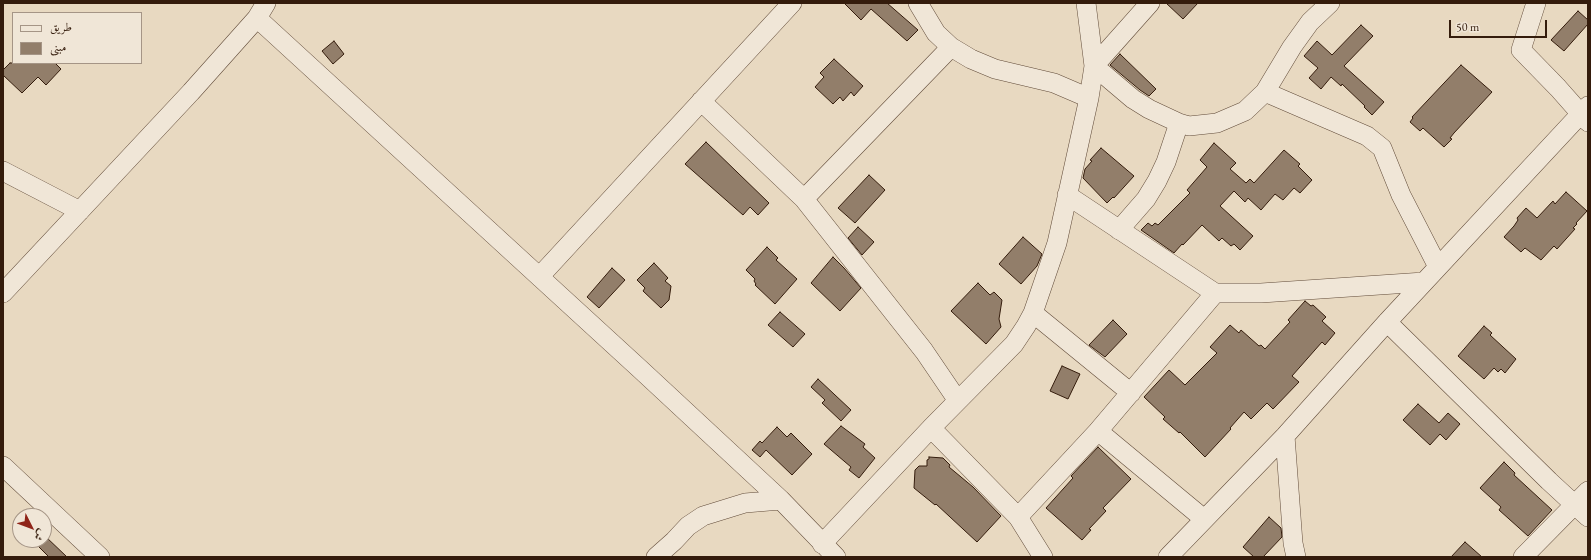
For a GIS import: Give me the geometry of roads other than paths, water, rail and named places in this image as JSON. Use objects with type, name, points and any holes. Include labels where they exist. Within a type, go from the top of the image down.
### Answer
[{"type":"street","points":[[540,276],[792,3]]},
{"type":"street","points":[[918,3],[936,32],[951,46],[971,59],[995,69],[1054,83],[1089,98]]},
{"type":"street","points":[[822,544],[1014,344],[1033,313],[1057,243],[1089,98],[1094,66],[1086,3]]},
{"type":"street","points":[[1094,66],[1150,3]]},
{"type":"street","points":[[1094,66],[1132,99],[1179,123],[1189,126],[1217,123],[1245,111],[1265,92],[1292,47],[1310,22],[1330,3]]},
{"type":"street","points":[[1168,557],[1285,436],[1424,282],[1585,114],[1521,50],[1536,3]]},
{"type":"street","points":[[3,293],[191,92],[262,10],[540,276],[781,500],[836,557]]},
{"type":"street","points":[[804,198],[951,46]]},
{"type":"street","points":[[1265,92],[1367,136],[1382,148],[1401,195],[1438,267]]},
{"type":"street","points":[[701,101],[804,198],[924,351],[958,401]]},
{"type":"street","points":[[1119,230],[1146,199],[1157,181],[1166,162],[1179,123]]},
{"type":"street","points":[[3,171],[80,212]]},
{"type":"street","points":[[1068,195],[1215,294],[1261,293],[1424,282]]},
{"type":"street","points":[[1018,517],[1098,431],[1215,294]]},
{"type":"street","points":[[1033,313],[1131,393]]},
{"type":"street","points":[[1387,322],[1548,481],[1581,511]]},
{"type":"street","points":[[932,428],[1018,517],[1043,557]]},
{"type":"street","points":[[1098,431],[1204,520]]},
{"type":"street","points":[[1285,436],[1291,530],[1296,557]]},
{"type":"street","points":[[3,466],[100,557]]},
{"type":"street","points":[[1523,557],[1581,511],[1588,491]]},
{"type":"street","points":[[656,557],[688,526],[703,516],[745,503],[781,500]]}]
